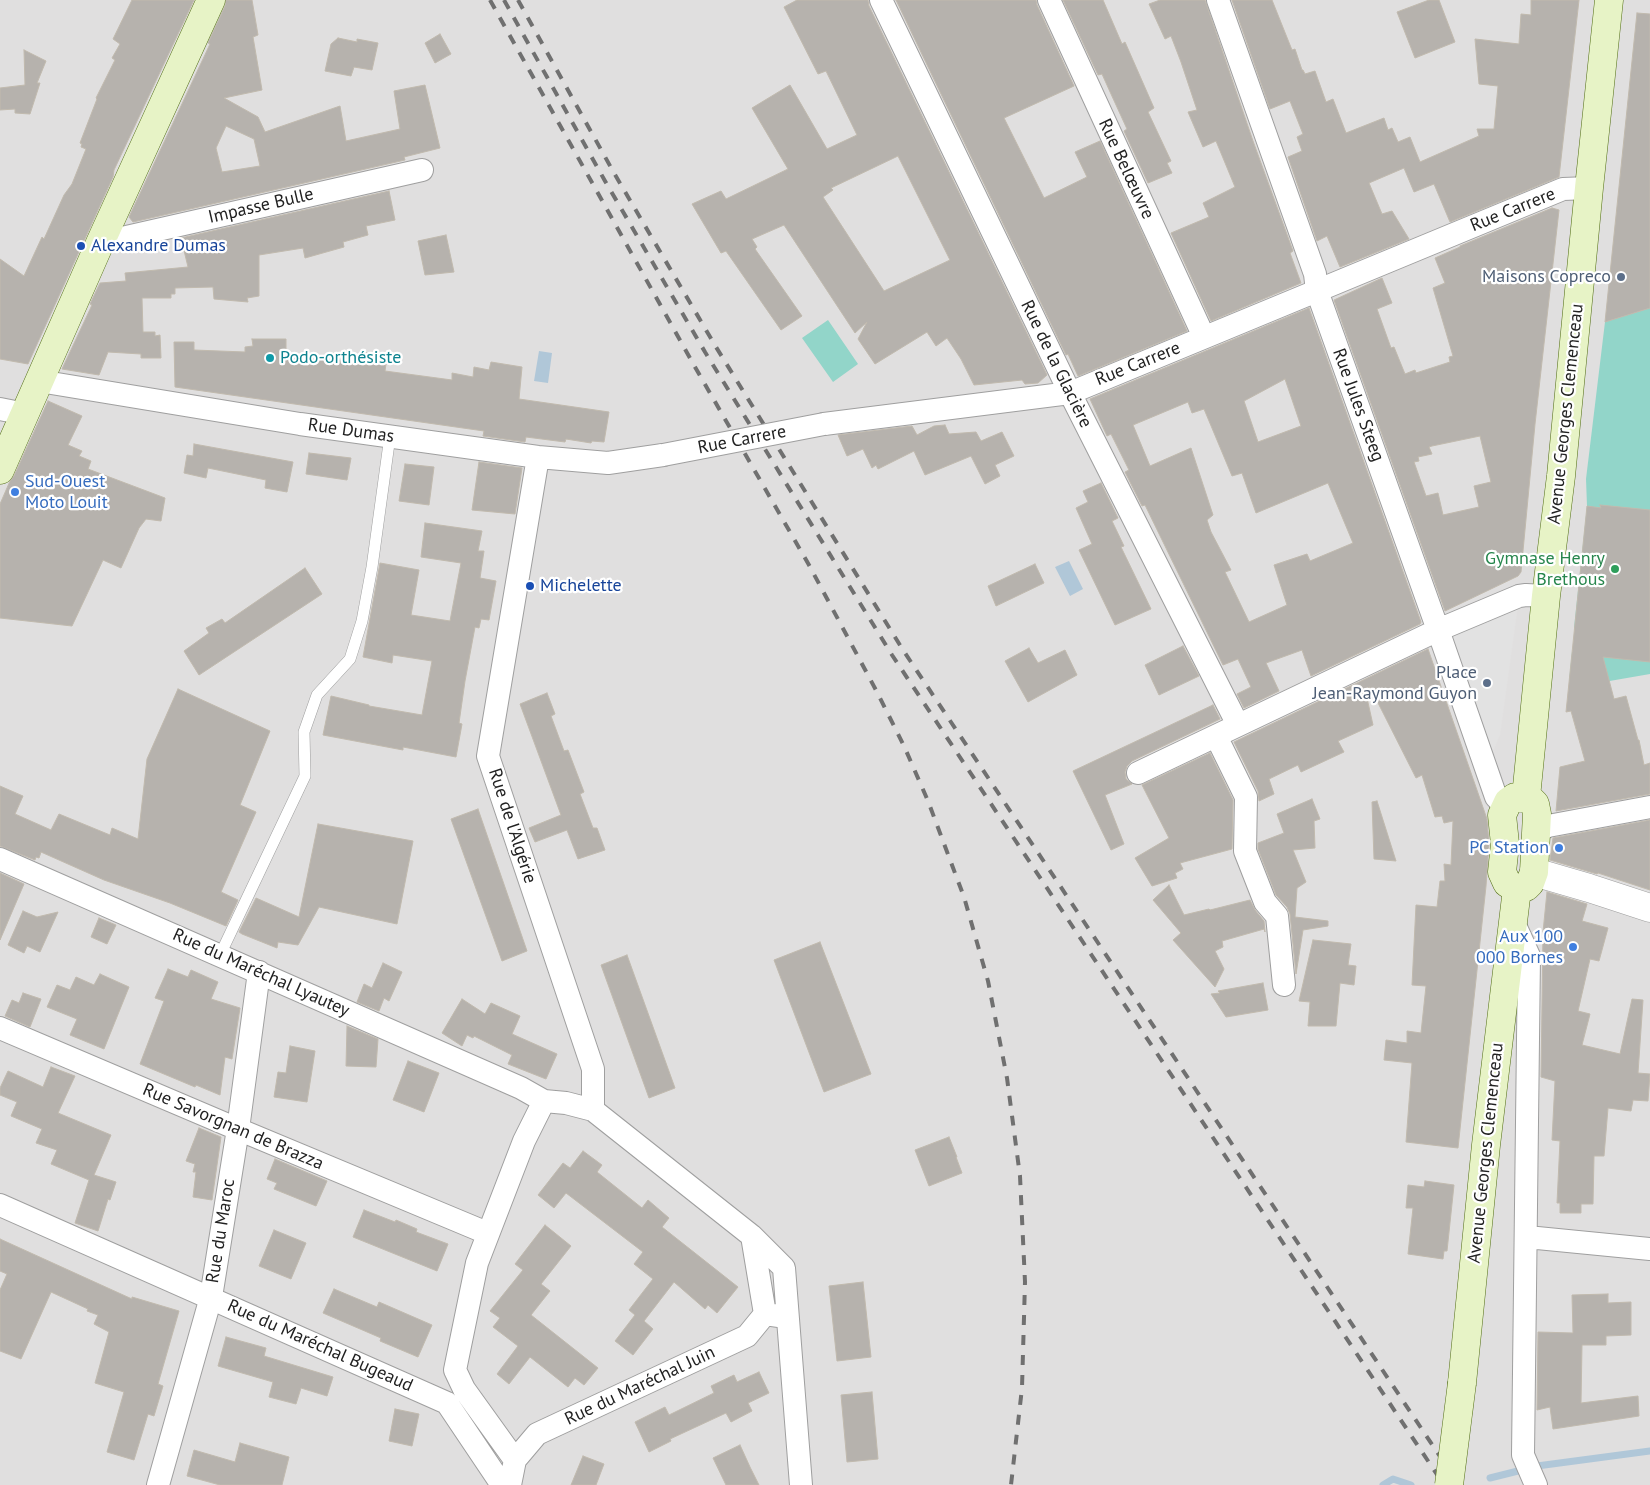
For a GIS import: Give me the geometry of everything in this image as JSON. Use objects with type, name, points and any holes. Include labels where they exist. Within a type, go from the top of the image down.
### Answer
[{"type":"main road","points":[[0,470],[12,412],[39,381],[211,0]]},
{"type":"main road","name":"Avenue Georges Clemenceau","points":[[1526,881],[1507,883],[1502,872],[1505,844],[1502,814],[1515,802],[1546,596],[1561,476],[1609,0]]},
{"type":"main road","name":"Avenue Georges Clemenceau","points":[[1449,1485],[1462,1382],[1485,1155],[1514,923],[1526,881],[1536,832],[1537,809],[1533,801],[1515,802]]},
{"type":"street","name":"Rue de la Glacière","points":[[881,0],[1070,393],[1238,725]]},
{"type":"street","name":"Rue Belœuvre","points":[[1049,0],[1204,338]]},
{"type":"street","name":"Rue Jules Steeg","points":[[1218,0],[1315,274],[1317,291],[1496,797],[1515,802]]},
{"type":"street","name":"Impasse Bulle","points":[[100,243],[422,170]]},
{"type":"street","name":"Rue Carrere","points":[[663,455],[824,424],[1070,393],[1563,190],[1589,188]]},
{"type":"street","name":"Rue Dumas","points":[[39,381],[300,424],[538,457],[608,463],[663,455]]},
{"type":"street","name":"Rue de l'Algérie","points":[[538,457],[488,756],[593,1069],[593,1110]]},
{"type":"street","points":[[1138,773],[1438,630],[1519,596],[1546,596]]},
{"type":"street","points":[[1216,736],[1246,797],[1245,851],[1264,902],[1277,916],[1284,985]]},
{"type":"street","points":[[1536,832],[1548,826],[1650,807]]},
{"type":"street","name":"Rue du Maréchal Lyautey","points":[[0,858],[521,1088],[544,1101]]},
{"type":"street","points":[[1526,881],[1589,888],[1650,908]]},
{"type":"street","name":"Avenue Georges Clemenceau","points":[[1514,923],[1529,956],[1523,1455],[1536,1485]]},
{"type":"street","name":"Rue du Maroc","points":[[158,1485],[211,1297],[238,1129],[259,972]]},
{"type":"street","name":"Rue Savorgnan de Brazza","points":[[0,1028],[488,1233]]},
{"type":"street","points":[[502,1485],[456,1396],[455,1370],[477,1263],[524,1141],[544,1101],[566,1103],[593,1110],[752,1236],[784,1268],[801,1485]]},
{"type":"street","name":"Rue du Maréchal Bugeaud","points":[[0,1205],[211,1297],[456,1396]]},
{"type":"street","points":[[752,1236],[765,1314],[788,1317]]},
{"type":"street","points":[[1527,1237],[1650,1249]]},
{"type":"street","name":"Rue du Maréchal Juin","points":[[515,1460],[537,1434],[747,1336],[765,1314]]},
{"type":"street","points":[[456,1396],[515,1460],[510,1485]]},
{"type":"lane","points":[[220,955],[305,776],[304,732],[317,695],[350,659],[362,621],[372,567],[390,436]]},
{"type":"shaded area","points":[[0,0],[1650,0],[1650,1485],[0,1485]]},
{"type":"shaded area","points":[[1650,308],[1650,674],[1598,683],[1569,681],[1572,652],[1577,652],[1579,628],[1574,628],[1587,506],[1586,479],[1605,322]]},
{"type":"shaded area","points":[[828,320],[858,364],[833,382],[802,338]]},
{"type":"shaded area","points":[[539,351],[552,353],[548,383],[534,381]]},
{"type":"shaded area","points":[[1069,561],[1083,589],[1070,596],[1055,567]]},
{"type":"shaded area","name":"Place Jean-Raymond Guyon","points":[[1518,605],[1500,735],[1492,754],[1448,630]]},
{"type":"building","points":[[132,0],[194,0],[114,170],[113,177],[28,364],[0,359],[0,259],[24,276],[42,237],[44,239],[64,195],[72,184],[86,149],[81,147],[82,144],[80,143],[96,98],[115,60],[112,58],[120,44],[113,39]]},
{"type":"building","points":[[226,0],[252,0],[258,35],[253,37],[262,90],[224,98],[258,117],[265,132],[340,106],[346,141],[400,129],[394,91],[425,85],[440,148],[404,157],[405,160],[133,222],[129,217],[210,44],[208,43]],"holes":[[[226,126],[254,139],[260,166],[222,172],[216,148]]]},
{"type":"building","points":[[797,0],[868,0],[869,6],[1047,375],[1038,383],[1025,384],[1022,380],[974,385],[961,359],[947,338],[936,346],[927,332],[875,364],[858,339],[867,322],[855,333],[784,225],[752,239],[757,247],[755,249],[802,316],[781,330],[726,251],[721,253],[692,204],[721,191],[726,199],[788,169],[752,108],[790,85],[827,149],[857,135],[826,71],[818,74],[784,7]],"holes":[[[898,156],[950,260],[884,291],[823,197],[833,190],[831,188]]]},
{"type":"building","points":[[896,0],[1036,0],[1074,86],[1004,118],[1044,198],[1087,177],[1075,152],[1100,141],[1187,331],[1078,376],[1068,354],[1066,355]]},
{"type":"building","points":[[1063,0],[1103,0],[1122,44],[1125,42],[1154,108],[1148,112],[1171,161],[1167,163],[1172,173],[1148,183],[1124,131],[1127,129],[1102,74],[1098,75]]},
{"type":"building","points":[[1160,0],[1205,0],[1293,251],[1290,253],[1301,283],[1211,321],[1171,233],[1209,217],[1203,203],[1235,187],[1216,141],[1203,147],[1188,112],[1197,110],[1181,62],[1171,36],[1165,39],[1149,4]]},
{"type":"building","points":[[1232,0],[1272,0],[1292,50],[1295,49],[1302,70],[1305,74],[1315,71],[1326,102],[1333,99],[1346,133],[1384,118],[1388,130],[1392,128],[1398,142],[1410,137],[1420,162],[1479,136],[1477,129],[1494,129],[1498,86],[1479,84],[1475,39],[1519,44],[1521,14],[1531,15],[1531,0],[1579,0],[1559,177],[1450,222],[1434,184],[1414,192],[1404,168],[1369,183],[1382,214],[1392,211],[1409,239],[1340,267],[1327,236],[1317,241],[1288,157],[1302,151],[1297,137],[1303,134],[1290,101],[1270,109]]},
{"type":"building","points":[[1429,0],[1439,0],[1455,42],[1415,58],[1397,12]]},
{"type":"building","points":[[1637,13],[1650,14],[1650,308],[1605,322]]},
{"type":"building","points":[[440,34],[451,54],[435,63],[425,43]]},
{"type":"building","points":[[338,38],[357,42],[357,39],[378,43],[372,70],[354,67],[351,76],[325,71],[331,44]]},
{"type":"building","points":[[24,50],[46,61],[37,83],[40,83],[30,114],[15,113],[15,109],[0,110],[0,88],[25,85]]},
{"type":"building","points":[[389,191],[395,220],[366,226],[368,235],[343,242],[344,247],[305,258],[303,248],[259,255],[259,296],[247,298],[248,302],[214,299],[213,287],[175,288],[175,294],[171,294],[171,298],[142,298],[143,332],[155,332],[155,336],[160,335],[161,358],[141,358],[141,354],[108,352],[99,375],[62,369],[92,305],[90,304],[100,283],[126,281],[125,273],[188,267],[181,238]]},
{"type":"building","points":[[1552,208],[1559,210],[1535,424],[1521,572],[1518,576],[1445,611],[1334,300],[1382,278],[1392,303],[1377,309],[1391,348],[1394,347],[1405,374],[1415,370],[1416,373],[1450,362],[1449,357],[1453,356],[1433,288],[1445,283],[1435,258]],"holes":[[[1480,436],[1491,482],[1474,486],[1479,507],[1443,515],[1438,493],[1426,496],[1414,462],[1419,461],[1418,457],[1432,454],[1429,447]]]},
{"type":"building","points":[[446,235],[454,272],[425,275],[418,241]]},
{"type":"building","points":[[1309,308],[1421,622],[1420,624],[1311,676],[1302,650],[1266,663],[1279,691],[1244,708],[1237,694],[1251,687],[1238,659],[1223,665],[1145,505],[1142,506],[1125,472],[1129,470],[1111,434],[1107,436],[1090,399]],"holes":[[[1285,379],[1301,426],[1258,442],[1244,401]],[[1188,402],[1192,413],[1204,409],[1232,476],[1242,473],[1256,513],[1328,483],[1353,543],[1310,561],[1307,554],[1274,565],[1287,605],[1249,622],[1225,572],[1231,570],[1211,532],[1207,520],[1213,515],[1191,448],[1150,466],[1133,425]]]},
{"type":"building","points":[[252,339],[286,339],[286,357],[355,361],[355,359],[360,359],[361,351],[387,357],[385,371],[452,380],[452,373],[473,377],[474,367],[489,370],[491,362],[522,367],[519,399],[609,412],[604,442],[592,441],[591,443],[566,439],[565,442],[526,437],[525,442],[483,436],[484,431],[175,387],[174,342],[194,342],[194,350],[245,352],[245,347],[253,346]]},
{"type":"building","points":[[48,401],[82,416],[68,445],[82,451],[79,456],[91,461],[88,469],[165,498],[161,521],[146,519],[139,528],[121,568],[103,560],[72,626],[0,618],[0,504]]},
{"type":"building","points":[[945,425],[949,434],[976,432],[981,441],[1002,432],[1014,456],[995,465],[1000,476],[985,484],[971,456],[925,475],[914,451],[878,469],[876,465],[872,468],[863,449],[847,456],[838,435],[912,426],[917,435],[934,426]]},
{"type":"building","points":[[194,444],[293,462],[287,492],[265,488],[266,480],[208,468],[206,478],[184,473],[187,455],[193,456]]},
{"type":"building","points":[[309,453],[351,458],[347,480],[306,474]]},
{"type":"building","points":[[479,462],[522,468],[515,514],[472,510]]},
{"type":"building","points":[[405,464],[434,467],[429,505],[399,501]]},
{"type":"building","points":[[1101,483],[1118,518],[1112,521],[1124,546],[1121,547],[1151,609],[1115,625],[1079,550],[1092,544],[1076,508],[1088,502],[1083,491]]},
{"type":"building","points":[[1600,505],[1650,510],[1650,662],[1603,657],[1614,699],[1626,696],[1644,765],[1650,763],[1650,794],[1556,811],[1560,767],[1585,761],[1571,711],[1566,712],[1587,506],[1601,508]]},
{"type":"building","points":[[425,523],[482,531],[478,551],[484,551],[480,578],[496,581],[489,620],[481,619],[479,628],[475,627],[465,681],[459,723],[462,724],[456,757],[403,747],[403,750],[323,735],[331,696],[369,706],[422,715],[432,661],[393,655],[392,663],[363,657],[380,563],[419,570],[411,615],[450,621],[461,563],[421,557]]},
{"type":"building","points":[[1035,564],[1044,583],[996,606],[988,586]]},
{"type":"building","points":[[305,568],[322,594],[199,675],[184,651],[209,633],[206,628],[222,619],[225,623]]},
{"type":"building","points":[[1183,646],[1199,676],[1159,695],[1145,665]]},
{"type":"building","points":[[1029,648],[1038,663],[1065,650],[1077,675],[1028,702],[1005,661]]},
{"type":"building","points":[[1428,649],[1487,819],[1489,844],[1458,1148],[1406,1142],[1412,1063],[1384,1060],[1386,1040],[1407,1043],[1407,1031],[1421,1033],[1426,986],[1412,985],[1416,905],[1437,907],[1440,881],[1445,881],[1444,864],[1451,865],[1453,821],[1444,823],[1442,816],[1435,817],[1422,775],[1416,778],[1370,687],[1365,689],[1373,725],[1338,741],[1344,752],[1301,772],[1298,765],[1269,779],[1274,794],[1259,801],[1258,791],[1234,742]]},
{"type":"building","points":[[178,689],[270,731],[240,805],[256,812],[221,892],[238,900],[226,926],[170,903],[104,880],[41,852],[39,858],[36,857],[35,860],[0,846],[0,786],[23,796],[15,814],[51,830],[59,814],[110,835],[112,828],[138,839],[147,759]]},
{"type":"building","points":[[547,693],[555,714],[551,716],[564,751],[568,750],[584,792],[580,794],[593,828],[597,828],[605,850],[578,859],[567,830],[535,842],[529,828],[561,815],[520,704]]},
{"type":"building","points":[[1213,705],[1220,719],[1132,761],[1127,766],[1125,772],[1126,779],[1132,784],[1105,795],[1124,844],[1111,850],[1073,771]]},
{"type":"building","points":[[1210,753],[1233,800],[1232,849],[1180,863],[1183,869],[1175,873],[1177,878],[1152,886],[1135,858],[1169,838],[1142,785]]},
{"type":"building","points":[[1312,799],[1320,819],[1314,821],[1315,848],[1293,850],[1306,882],[1297,888],[1295,917],[1328,921],[1328,926],[1303,930],[1296,974],[1290,914],[1287,907],[1276,895],[1258,849],[1258,843],[1284,833],[1277,814]]},
{"type":"building","points":[[1377,801],[1396,861],[1374,859],[1372,802]]},
{"type":"building","points":[[478,809],[527,951],[502,961],[451,819]]},
{"type":"building","points":[[1650,820],[1650,890],[1550,860],[1553,838]]},
{"type":"building","points":[[318,824],[413,841],[397,924],[319,907],[298,945],[278,942],[277,948],[239,932],[256,898],[299,917]]},
{"type":"building","points":[[0,873],[24,884],[0,940]]},
{"type":"building","points":[[1169,885],[1184,915],[1250,900],[1264,921],[1265,932],[1264,929],[1222,941],[1223,947],[1215,951],[1224,969],[1215,987],[1173,940],[1181,933],[1153,900]]},
{"type":"building","points":[[1547,892],[1587,904],[1582,921],[1608,928],[1599,961],[1590,959],[1578,1011],[1590,1014],[1582,1045],[1620,1054],[1632,999],[1643,1000],[1638,1073],[1650,1074],[1648,1101],[1633,1100],[1631,1111],[1608,1108],[1604,1156],[1594,1156],[1593,1204],[1581,1204],[1581,1213],[1560,1213],[1560,1203],[1557,1203],[1560,1141],[1552,1140],[1555,1081],[1541,1077],[1543,932]]},
{"type":"building","points":[[23,911],[37,917],[58,912],[40,952],[27,946],[24,953],[8,945]]},
{"type":"building","points":[[99,918],[116,925],[107,944],[91,937]]},
{"type":"building","points":[[1313,940],[1351,944],[1348,965],[1356,966],[1354,985],[1340,983],[1336,1026],[1308,1026],[1310,1002],[1299,1001]]},
{"type":"building","points":[[820,942],[871,1074],[824,1092],[774,960]]},
{"type":"building","points":[[627,955],[675,1088],[649,1098],[601,965]]},
{"type":"building","points":[[383,963],[402,972],[389,1001],[384,998],[379,1011],[357,1002],[364,984],[372,988]]},
{"type":"building","points":[[168,969],[188,977],[191,970],[218,982],[211,999],[240,1008],[232,1059],[225,1057],[220,1095],[196,1085],[195,1087],[140,1064],[164,1001],[155,998]]},
{"type":"building","points":[[100,974],[129,987],[104,1049],[70,1035],[77,1019],[47,1007],[57,985],[70,990],[76,977],[94,985]]},
{"type":"building","points":[[1263,983],[1268,1010],[1226,1017],[1211,994],[1220,993],[1218,991]]},
{"type":"building","points":[[23,993],[41,999],[30,1027],[5,1016],[12,1000],[19,1003]]},
{"type":"building","points":[[462,999],[485,1014],[491,1003],[520,1016],[512,1034],[557,1054],[546,1079],[508,1064],[512,1055],[474,1036],[473,1038],[467,1035],[462,1046],[442,1033]]},
{"type":"building","points":[[347,1026],[378,1039],[376,1067],[346,1066]]},
{"type":"building","points":[[290,1046],[315,1051],[307,1102],[274,1097],[278,1072],[286,1073]]},
{"type":"building","points":[[408,1061],[439,1073],[424,1112],[393,1100]]},
{"type":"building","points":[[51,1067],[75,1076],[58,1113],[111,1135],[94,1175],[116,1182],[110,1200],[108,1199],[98,1231],[75,1223],[89,1180],[51,1164],[57,1150],[36,1143],[42,1129],[11,1116],[17,1102],[0,1095],[0,1088],[8,1071],[43,1087]]},
{"type":"building","points":[[199,1128],[221,1137],[212,1200],[193,1197],[196,1172],[193,1172],[195,1164],[186,1161]]},
{"type":"building","points":[[949,1137],[962,1173],[929,1186],[915,1150]]},
{"type":"building","points":[[583,1151],[602,1165],[597,1172],[642,1208],[648,1200],[669,1218],[662,1227],[738,1287],[717,1313],[708,1305],[705,1309],[674,1282],[644,1321],[653,1329],[633,1355],[615,1341],[635,1315],[629,1310],[653,1279],[634,1264],[643,1252],[566,1193],[554,1208],[538,1195],[563,1163],[570,1168]]},
{"type":"building","points":[[275,1159],[327,1181],[316,1206],[274,1189],[277,1183],[267,1179]]},
{"type":"building","points":[[1425,1181],[1454,1185],[1447,1251],[1444,1251],[1443,1259],[1408,1254],[1413,1208],[1406,1208],[1408,1185],[1424,1187]]},
{"type":"building","points":[[364,1210],[395,1222],[396,1220],[417,1229],[416,1232],[448,1244],[437,1271],[353,1237]]},
{"type":"building","points":[[545,1225],[571,1246],[541,1284],[550,1291],[531,1315],[598,1368],[584,1385],[575,1378],[568,1387],[530,1357],[509,1384],[497,1374],[518,1346],[493,1327],[500,1318],[490,1311],[523,1270],[515,1264]]},
{"type":"building","points":[[274,1230],[306,1243],[291,1279],[259,1266]]},
{"type":"building","points":[[0,1239],[132,1299],[132,1297],[179,1311],[158,1384],[163,1386],[154,1416],[148,1414],[134,1460],[107,1452],[124,1392],[95,1383],[109,1332],[94,1324],[98,1315],[51,1292],[21,1359],[0,1351],[0,1290],[7,1274],[0,1271]]},
{"type":"building","points":[[863,1282],[871,1357],[837,1361],[829,1286]]},
{"type":"building","points":[[334,1289],[377,1307],[379,1302],[432,1325],[418,1357],[380,1341],[381,1338],[323,1313]]},
{"type":"building","points":[[1608,1294],[1608,1303],[1631,1302],[1631,1335],[1606,1336],[1606,1345],[1582,1345],[1581,1403],[1638,1396],[1639,1416],[1553,1429],[1550,1407],[1537,1410],[1538,1332],[1573,1333],[1572,1295]]},
{"type":"building","points":[[226,1337],[266,1348],[264,1356],[333,1377],[327,1396],[301,1388],[296,1404],[269,1397],[273,1382],[218,1366]]},
{"type":"building","points":[[759,1372],[769,1393],[748,1403],[752,1411],[731,1422],[726,1413],[670,1439],[671,1441],[649,1452],[635,1422],[665,1407],[669,1415],[714,1393],[711,1386],[734,1375],[737,1382]]},
{"type":"building","points":[[872,1392],[878,1459],[847,1462],[841,1395]]},
{"type":"building","points":[[395,1409],[419,1414],[412,1446],[389,1441]]},
{"type":"building","points":[[240,1443],[289,1457],[282,1485],[220,1485],[187,1476],[194,1450],[235,1462]]},
{"type":"building","points":[[740,1445],[759,1485],[726,1485],[713,1458]]},
{"type":"building","points":[[583,1456],[604,1464],[596,1485],[571,1485]]},
{"type":"waterway","points":[[1537,1466],[1650,1451]]},
{"type":"waterway","points":[[1490,1478],[1518,1471]]},
{"type":"waterway","points":[[1383,1485],[1393,1479],[1411,1485]]},
{"type":"railway","points":[[490,0],[695,367],[809,565],[877,692],[904,746],[928,801],[964,897],[988,981],[1007,1078],[1020,1176],[1025,1282],[1022,1388],[1011,1485]]},
{"type":"railway","points":[[504,0],[605,181],[705,352],[892,655],[1444,1485]]},
{"type":"railway","points":[[518,0],[614,173],[716,347],[903,650],[1459,1485]]},
{"type":"place","name":"Alexandre Dumas","points":[[81,246]]},
{"type":"place","name":"Maisons Copreco","points":[[1621,277]]},
{"type":"place","name":"Podo-orthésiste","points":[[270,358]]},
{"type":"place","name":"Sud-Ouest Moto Louit","points":[[15,492]]},
{"type":"place","name":"Gymnase Henry Brethous","points":[[1615,569]]},
{"type":"place","name":"Michelette","points":[[530,586]]},
{"type":"place","name":"Place Jean-Raymond Guyon","points":[[1487,683]]},
{"type":"place","name":"PC Station","points":[[1559,848]]},
{"type":"place","name":"Aux 100 000 Bornes","points":[[1573,947]]}]
